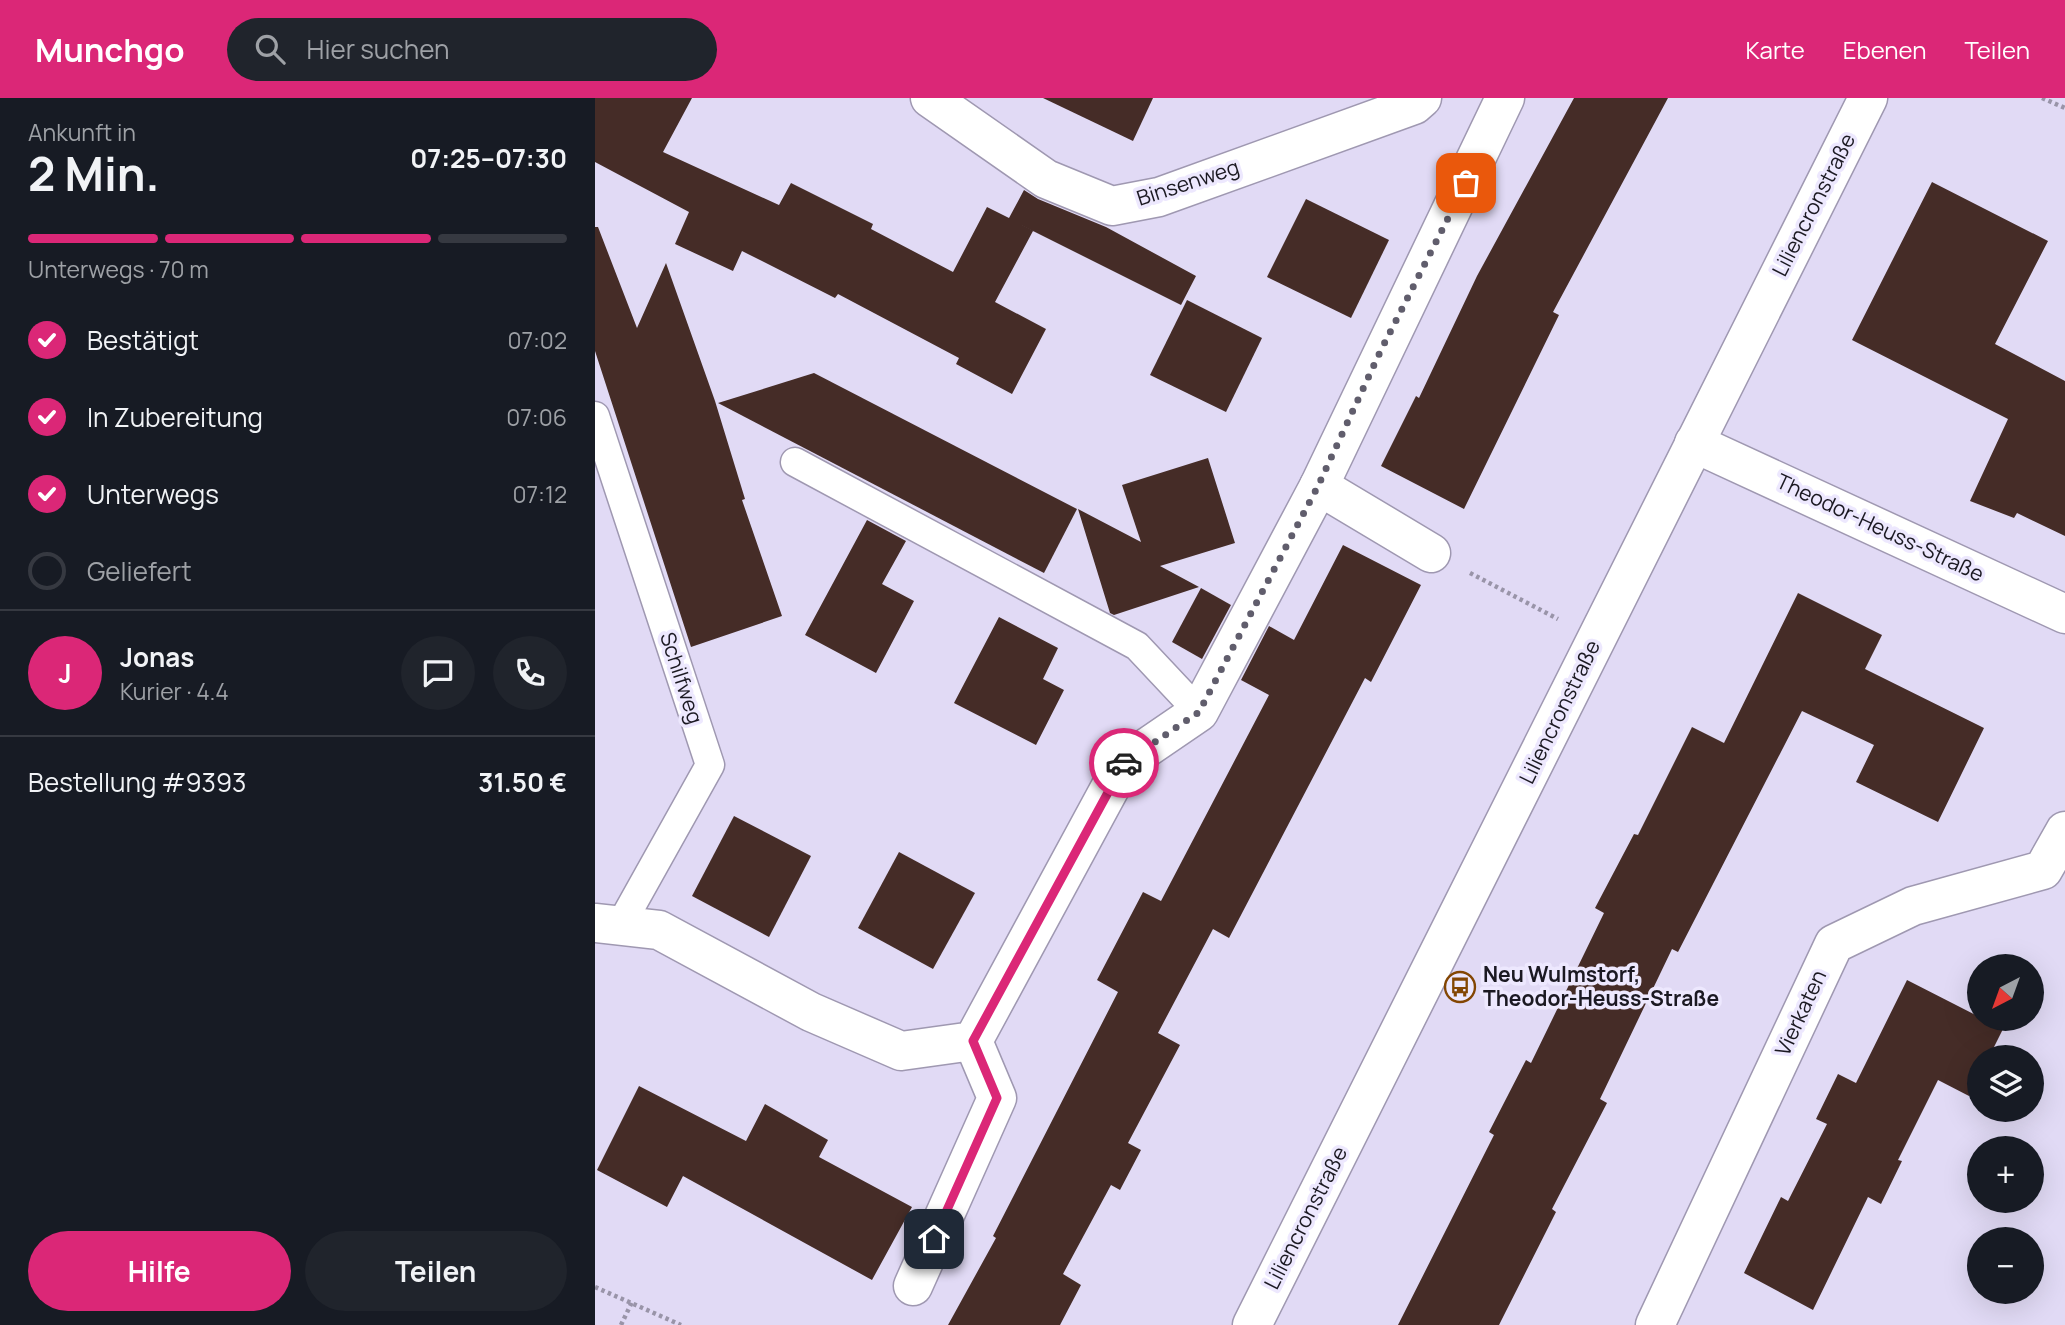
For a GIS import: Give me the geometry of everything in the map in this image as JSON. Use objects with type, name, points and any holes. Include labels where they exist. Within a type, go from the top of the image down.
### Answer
[{"type":"street","name":"Binsenweg","points":[[930,98],[1046,179],[1112,206],[1159,197],[1414,105],[1422,98]]},
{"type":"street","points":[[913,1286],[997,1098],[973,1041],[1123,764],[1199,712],[1318,486],[1505,98]]},
{"type":"street","name":"Liliencronstraße","points":[[1252,1325],[1868,98]]},
{"type":"street","name":"Theodor-Heuss-Straße","points":[[1694,443],[2065,614]]},
{"type":"street","points":[[1318,486],[1431,552]]},
{"type":"street","name":"Vierkaten","points":[[1655,1325],[1834,944],[1913,906],[2043,870],[2065,831]]},
{"type":"street","name":"Schilfweg","points":[[607,924],[659,930],[811,1012],[901,1051],[973,1041]]},
{"type":"lane","name":"Schilfweg","points":[[595,416],[709,765],[607,924]]},
{"type":"lane","points":[[795,462],[1137,646],[1199,712]]},
{"type":"path","points":[[2042,98],[2065,108]]},
{"type":"path","points":[[1431,552],[1596,639]]},
{"type":"path","points":[[595,1287],[681,1325]]},
{"type":"path","points":[[621,1325],[632,1302]]},
{"type":"building","points":[[595,98],[692,98],[663,152],[779,205],[791,183],[873,224],[871,229],[953,272],[987,207],[1009,218],[1024,190],[1038,199],[1106,227],[1196,276],[1181,305],[1033,231],[995,302],[1046,329],[1012,394],[956,364],[959,358],[838,294],[835,298],[742,251],[733,271],[675,244],[689,212],[595,162]]},
{"type":"building","points":[[1043,98],[1153,98],[1133,141]]},
{"type":"building","points":[[1574,98],[1668,98],[1553,312],[1559,315],[1464,509],[1381,466],[1416,396],[1419,398],[1477,276]]},
{"type":"building","points":[[1932,182],[2048,241],[1995,344],[2065,381],[2065,536],[2017,513],[2014,518],[1970,501],[2008,419],[1852,340]]},
{"type":"building","points":[[1306,199],[1389,240],[1351,318],[1267,277]]},
{"type":"building","points":[[595,227],[598,227],[637,328],[666,263],[715,401],[745,499],[742,500],[782,616],[691,647],[595,351]]},
{"type":"building","points":[[1187,300],[1262,338],[1226,412],[1150,375]]},
{"type":"building","points":[[814,373],[1077,509],[1044,573],[718,403]]},
{"type":"building","points":[[1208,458],[1235,543],[1160,566],[1199,587],[1114,615],[1110,613],[1078,509],[1141,542],[1122,485]]},
{"type":"building","points":[[867,520],[906,541],[882,584],[914,601],[876,673],[805,635]]},
{"type":"building","points":[[1343,545],[1421,585],[1371,682],[1365,678],[1229,938],[1213,929],[1158,1033],[1180,1045],[1128,1143],[1141,1150],[1120,1190],[1111,1185],[1063,1274],[1081,1285],[1060,1325],[948,1325],[996,1238],[993,1236],[1118,992],[1097,980],[1143,892],[1161,901],[1269,695],[1241,680],[1269,626],[1294,640]]},
{"type":"building","points":[[1201,588],[1231,605],[1202,659],[1172,642]]},
{"type":"building","points":[[1798,593],[1882,635],[1865,669],[1984,728],[1938,822],[1856,782],[1874,745],[1802,711],[1678,952],[1672,949],[1600,1099],[1607,1103],[1552,1209],[1556,1212],[1499,1325],[1398,1325],[1494,1135],[1489,1132],[1526,1060],[1531,1063],[1604,913],[1595,908],[1634,834],[1638,835],[1692,727],[1724,743]]},
{"type":"building","points":[[999,617],[1058,648],[1043,679],[1064,690],[1036,745],[954,703]]},
{"type":"building","points":[[734,816],[811,856],[769,937],[692,896]]},
{"type":"building","points":[[899,852],[975,893],[933,969],[858,928]]},
{"type":"building","points":[[1907,980],[1967,1011],[1967,1031],[2002,1031],[1995,1045],[1967,1045],[1967,1095],[1938,1080],[1898,1160],[1902,1161],[1881,1204],[1868,1197],[1813,1310],[1744,1273],[1781,1197],[1788,1201],[1827,1124],[1816,1119],[1838,1074],[1856,1083]]},
{"type":"building","points":[[639,1086],[746,1141],[765,1104],[828,1140],[819,1157],[912,1207],[872,1280],[683,1176],[667,1207],[597,1170]]},
{"type":"way so far","points":[[1124,763],[1199,712],[1318,486],[1381,350],[1466,183]]},
{"type":"place","name":"Neu Wulmstorf, Theodor-Heuss-Straße","points":[[1460,987]]},
{"type":"route","points":[[934,1239],[997,1098],[973,1041],[1124,763]]}]
